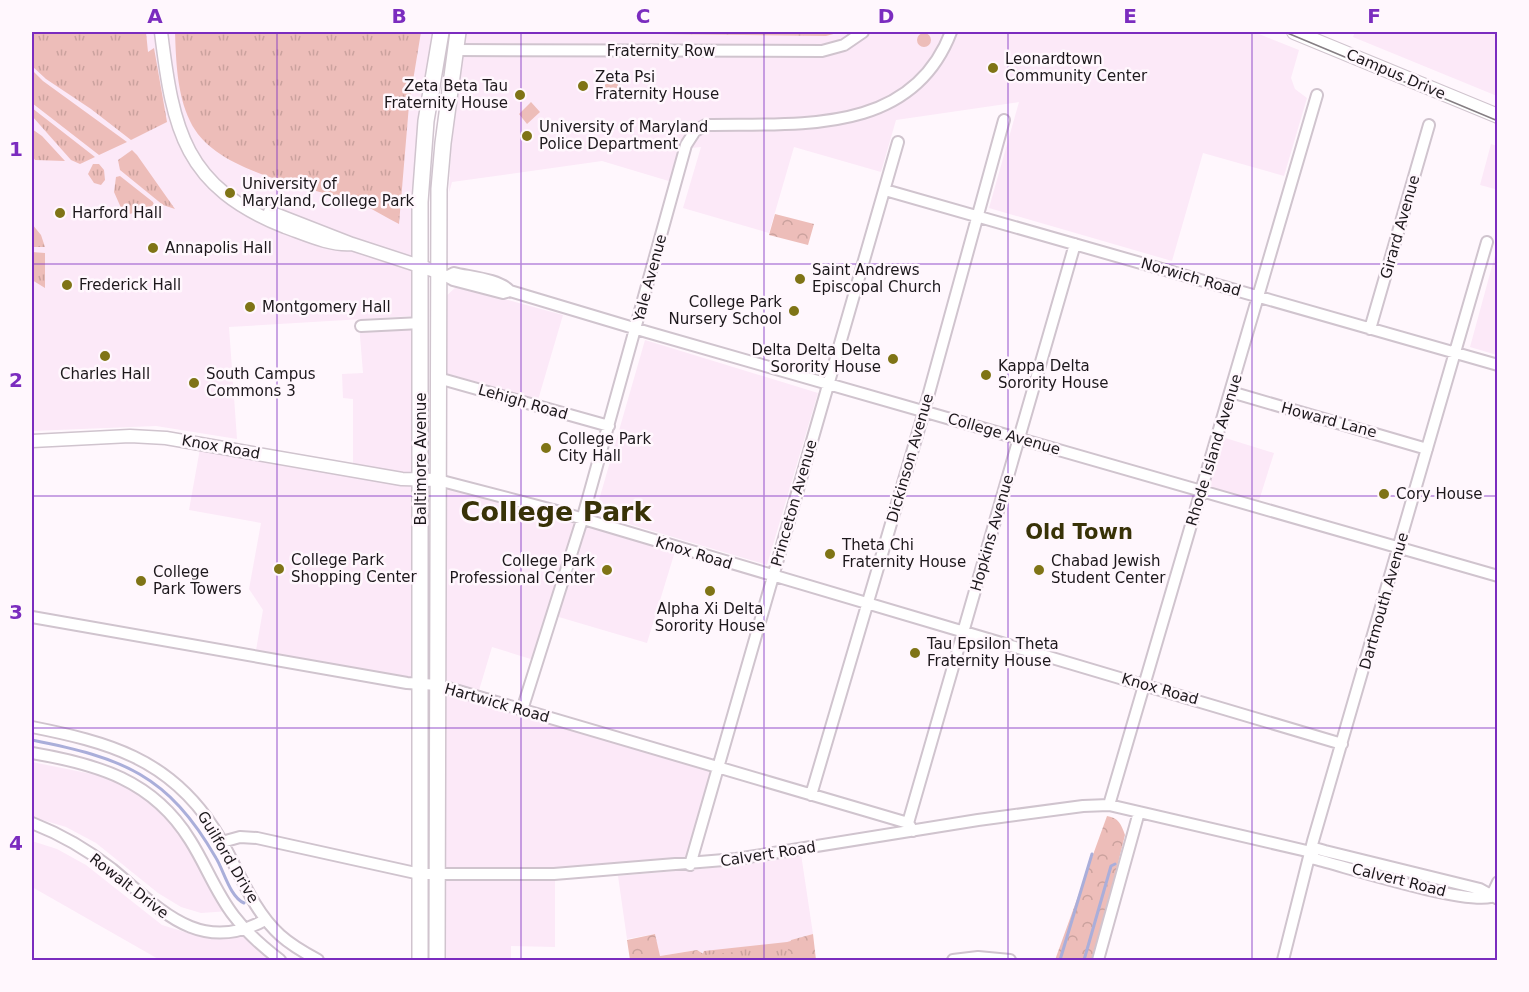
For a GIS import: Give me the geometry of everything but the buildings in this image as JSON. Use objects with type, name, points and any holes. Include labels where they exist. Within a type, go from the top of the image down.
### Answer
[{"type":"main road","name":"Baltimore Avenue","points":[[420,960],[420,267],[423,162],[441,32]]},
{"type":"main road","name":"Baltimore Avenue","points":[[437,960],[438,378],[443,274],[440,184],[454,50],[458,32]]},
{"type":"main road","name":"Campus Drive","points":[[1294,32],[1497,116]]},
{"type":"street","points":[[161,32],[168,88],[176,123],[202,171],[227,193],[351,244],[443,274]]},
{"type":"street","name":"Fraternity Row","points":[[454,50],[822,51],[844,45],[863,32]]},
{"type":"street","name":"Yale Avenue","points":[[522,710],[582,520],[686,145],[694,131],[706,125],[826,122],[863,115],[881,107],[914,84],[940,53],[951,32]]},
{"type":"street","name":"Rhode Island Avenue","points":[[1109,805],[1317,95]]},
{"type":"street","name":"Dickinson Avenue","points":[[811,795],[924,411],[1004,120]]},
{"type":"street","name":"Girard Avenue","points":[[1370,329],[1429,124]]},
{"type":"street","name":"Princeton Avenue","points":[[690,864],[898,142]]},
{"type":"street","name":"Norwich Road","points":[[885,190],[1497,365]]},
{"type":"street","name":"Dartmouth Avenue","points":[[1283,960],[1311,852],[1487,242]]},
{"type":"street","name":"Hopkins Avenue","points":[[910,827],[963,633],[1075,244]]},
{"type":"street","name":"College Avenue","points":[[443,274],[453,280],[503,293],[510,291],[1497,576]]},
{"type":"street","points":[[361,326],[421,323]]},
{"type":"street","name":"Lehigh Road","points":[[438,378],[609,426]]},
{"type":"street","name":"Howard Lane","points":[[1231,392],[1427,449]]},
{"type":"street","name":"Knox Road","points":[[32,441],[130,436],[166,438],[402,479],[438,480],[512,498],[772,577],[1145,684],[1342,744]]},
{"type":"street","name":"Hartwick Road","points":[[32,617],[420,685],[438,685],[718,767],[910,827]]},
{"type":"street","name":"Guilford Drive","points":[[32,727],[102,742],[138,757],[185,792],[213,827],[266,920],[280,936],[318,960]]},
{"type":"street","name":"Guilford Drive","points":[[32,753],[98,767],[129,782],[156,800],[184,830],[232,914],[244,929],[280,960]]},
{"type":"street","name":"Calvert Road","points":[[222,842],[240,837],[257,838],[420,874],[554,874],[690,864],[910,827],[1083,806],[1109,805],[1311,852],[1318,849],[1480,889],[1494,898]]},
{"type":"street","points":[[1098,960],[1139,812]]},
{"type":"street","name":"Rowalt Drive","points":[[32,824],[58,836],[100,861],[157,910],[181,924],[215,931],[244,929],[266,920]]},
{"type":"street","points":[[1494,898],[1497,882]]},
{"type":"street","points":[[953,960],[978,957],[1010,960]]},
{"type":"shaded area","name":"University of Maryland, College Park","points":[[32,32],[440,32],[429,148],[426,287],[413,316],[229,327],[237,439],[156,426],[32,431]]},
{"type":"shaded area","name":"University of Maryland, College Park","points":[[464,32],[1254,32],[1299,50],[1291,78],[1295,89],[1307,98],[1284,176],[1203,153],[1172,261],[989,208],[1019,102],[896,120],[881,172],[794,147],[769,233],[683,208],[701,147],[681,149],[672,182],[602,161],[452,182],[449,193],[452,122]]},
{"type":"shaded area","points":[[1355,32],[1497,32],[1497,96],[1353,37]]},
{"type":"shaded area","points":[[1491,144],[1497,146],[1495,189],[1480,185]]},
{"type":"shaded area","points":[[1497,248],[1498,355],[1470,347]]},
{"type":"shaded area","points":[[457,286],[563,315],[538,400],[442,372],[443,299]]},
{"type":"shaded area","name":"College Park Shopping Center","points":[[421,323],[420,685],[255,656],[263,610],[249,589],[261,523],[189,510],[201,443],[353,470],[353,399],[343,398],[342,374],[363,373],[359,324]]},
{"type":"shaded area","points":[[645,340],[818,393],[767,565],[595,514]]},
{"type":"shaded area","points":[[1219,436],[1274,453],[1257,507],[1202,490]]},
{"type":"shaded area","points":[[438,480],[676,548],[647,643],[552,615],[537,661],[492,647],[477,697],[718,767],[690,865],[555,874],[555,947],[511,946],[511,960],[437,960]]},
{"type":"shaded area","points":[[32,762],[97,775],[126,787],[147,800],[180,833],[230,911],[201,913],[181,907],[158,893],[96,843],[66,827],[32,817]]},
{"type":"shaded area","points":[[32,841],[57,849],[86,865],[162,925],[188,933],[244,930],[278,960],[160,960],[32,887]]},
{"type":"shaded area","points":[[801,854],[813,934],[791,940],[785,959],[705,955],[697,950],[659,956],[655,934],[627,939],[618,876],[721,867]]},
{"type":"green space","points":[[32,32],[146,32],[148,52],[154,48],[167,122],[131,140],[91,109],[46,79],[32,66]]},
{"type":"green space","points":[[175,32],[421,32],[409,105],[399,224],[363,205],[267,176],[243,166],[221,154],[203,139],[190,121],[182,100]]},
{"type":"green space","points":[[490,32],[841,32],[826,36]]},
{"type":"green space","points":[[921,33],[927,33],[931,40],[927,47],[921,47],[917,43],[917,37]]},
{"type":"green space","points":[[32,70],[43,81],[127,142],[99,155],[32,103]]},
{"type":"green space","points":[[605,80],[618,80],[618,100],[605,100]]},
{"type":"green space","points":[[531,102],[540,112],[527,124],[519,114]]},
{"type":"green space","points":[[32,108],[95,157],[80,164],[71,160],[32,116]]},
{"type":"green space","points":[[32,129],[42,136],[65,161],[35,160],[32,156]]},
{"type":"green space","points":[[132,150],[175,209],[163,205],[120,170],[118,160]]},
{"type":"green space","points":[[93,164],[99,164],[104,170],[105,180],[101,185],[94,183],[88,174]]},
{"type":"green space","points":[[120,176],[154,205],[130,214],[122,210],[114,192],[116,177]]},
{"type":"green space","points":[[775,214],[814,224],[808,245],[769,235]]},
{"type":"green space","points":[[32,224],[41,235],[45,247],[32,247]]},
{"type":"green space","points":[[32,252],[45,253],[45,288],[32,280]]},
{"type":"green space","points":[[1107,816],[1119,822],[1125,835],[1094,960],[1055,960]]},
{"type":"green space","points":[[655,934],[660,956],[697,950],[705,955],[734,952],[737,960],[630,960],[627,940]]},
{"type":"green space","points":[[813,934],[816,960],[777,960],[785,959],[791,940]]},
{"type":"green space","points":[[809,936],[813,960],[700,960],[704,951],[787,942]]},
{"type":"waterway","points":[[32,740],[92,754],[117,763],[140,774],[160,788],[180,807],[198,830],[216,858],[231,890],[244,903]]},
{"type":"waterway","points":[[1060,960],[1092,854]]},
{"type":"waterway","points":[[1084,960],[1111,866],[1115,864]]},
{"type":"tram line","points":[[1285,32],[1498,121]]},
{"type":"place","name":"Leonardtown Community Center","points":[[993,68]]},
{"type":"place","name":"Zeta Psi Fraternity House","points":[[583,86]]},
{"type":"place","name":"Zeta Beta Tau Fraternity House","points":[[520,95]]},
{"type":"place","name":"University of Maryland Police Department","points":[[527,136]]},
{"type":"place","name":"University of Maryland, College Park","points":[[230,193]]},
{"type":"place","name":"Harford Hall","points":[[60,213]]},
{"type":"place","name":"Annapolis Hall","points":[[153,248]]},
{"type":"place","name":"Saint Andrews Episcopal Church","points":[[800,279]]},
{"type":"place","name":"Frederick Hall","points":[[67,285]]},
{"type":"place","name":"Montgomery Hall","points":[[250,307]]},
{"type":"place","name":"College Park Nursery School","points":[[794,311]]},
{"type":"place","name":"Charles Hall","points":[[105,356]]},
{"type":"place","name":"Delta Delta Delta Sorority House","points":[[893,359]]},
{"type":"place","name":"Kappa Delta Sorority House","points":[[986,375]]},
{"type":"place","name":"South Campus Commons 3","points":[[194,383]]},
{"type":"place","name":"College Park City Hall","points":[[546,448]]},
{"type":"place","name":"Cory House","points":[[1384,494]]},
{"type":"place","name":"Theta Chi Fraternity House","points":[[830,554]]},
{"type":"place","name":"College Park Shopping Center","points":[[279,569]]},
{"type":"place","name":"College Park Professional Center","points":[[607,570]]},
{"type":"place","name":"Chabad Jewish Student Center","points":[[1039,570]]},
{"type":"place","name":"College Park Towers","points":[[141,581]]},
{"type":"place","name":"Alpha Xi Delta Sorority House","points":[[710,591]]},
{"type":"place","name":"Tau Epsilon Theta Fraternity House","points":[[915,653]]},
{"type":"district","name":"College Park","points":[[556,511]]},
{"type":"district","name":"Old Town","points":[[1079,532]]}]
